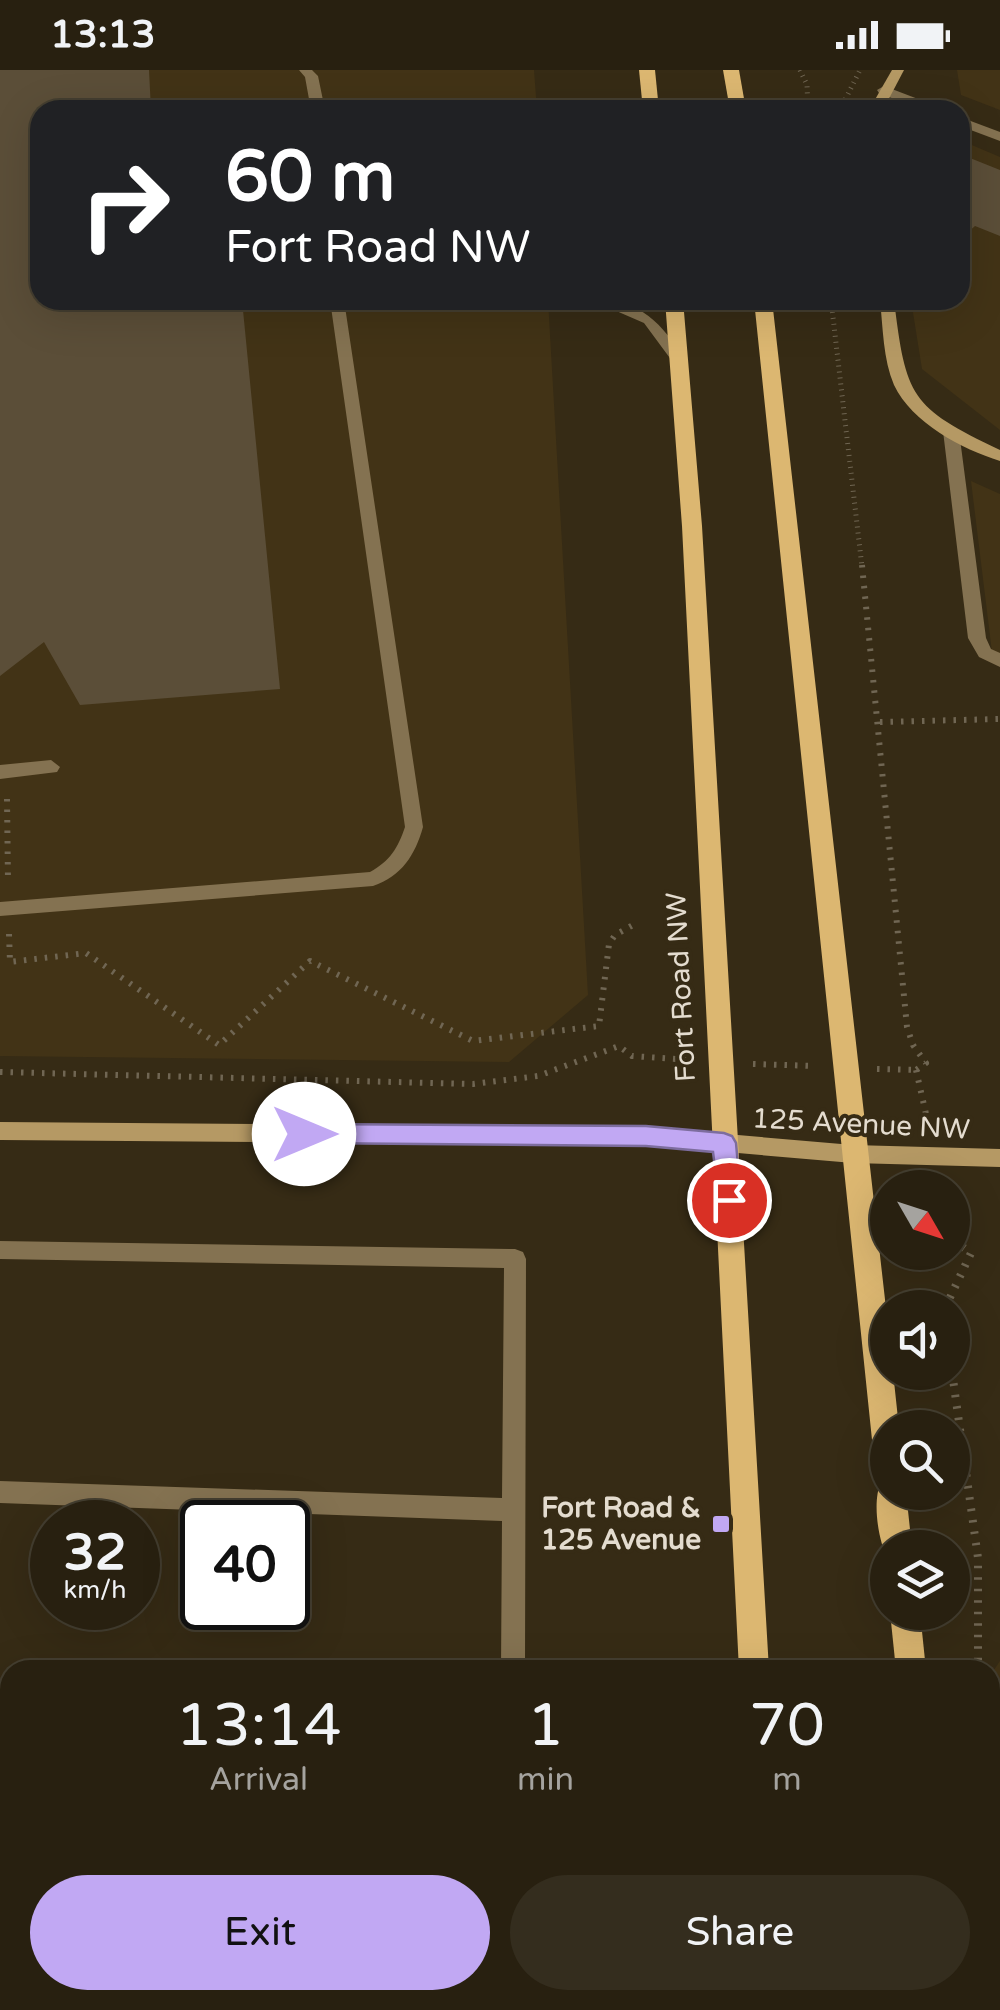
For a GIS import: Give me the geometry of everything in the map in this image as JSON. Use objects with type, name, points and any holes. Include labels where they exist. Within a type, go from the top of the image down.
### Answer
[{"type":"main road","points":[[647,70],[650,100]]},
{"type":"main road","points":[[730,70],[736,100]]},
{"type":"main road","name":"Fort Road NW","points":[[675,310],[692,526],[753,1660]]},
{"type":"main road","points":[[764,310],[882,1410]]},
{"type":"main road","points":[[907,1630],[910,1660]]},
{"type":"street","points":[[305,70],[311,76],[316,100]]},
{"type":"street","points":[[880,100],[898,70]]},
{"type":"street","points":[[884,90],[909,100]]},
{"type":"street","points":[[970,124],[1000,137]]},
{"type":"street","points":[[4,909],[373,879],[396,868],[407,852],[414,827],[338,310]]},
{"type":"street","points":[[624,310],[649,320],[680,362]]},
{"type":"street","points":[[889,310],[898,371],[906,394],[951,430],[1000,456]]},
{"type":"street","points":[[951,430],[977,638],[985,653],[1000,661]]},
{"type":"street","points":[[0,772],[51,767]]},
{"type":"street","name":"125 Avenue NW","points":[[0,1131],[646,1136],[854,1154],[1000,1158]]},
{"type":"street","points":[[0,1250],[515,1259],[513,1660]]},
{"type":"street","points":[[0,1492],[516,1510]]},
{"type":"path","points":[[800,70],[807,85],[808,100]]},
{"type":"path","points":[[845,100],[860,70]]},
{"type":"path","points":[[0,1072],[473,1084],[538,1076],[619,1046],[632,1056],[720,1062],[916,1070],[926,1063],[907,1027],[880,722],[831,310]]},
{"type":"path","points":[[880,722],[1000,720]]},
{"type":"path","points":[[8,794],[4,909],[10,962],[86,953],[219,1045],[310,961],[473,1041],[599,1026],[609,944],[615,935],[633,926]]},
{"type":"path","points":[[955,1390],[978,1539],[982,1592],[979,1660]]},
{"type":"shaded area","points":[[0,70],[534,70],[536,100],[30,100],[30,310],[549,310],[588,995],[509,1062],[0,1056]]},
{"type":"shaded area","points":[[957,70],[1000,70],[1000,110],[961,95]]},
{"type":"shaded area","points":[[970,144],[1000,157],[1000,430],[922,369],[913,310],[970,310]]},
{"type":"shaded area","points":[[971,481],[1000,494],[1000,655],[992,652]]},
{"type":"building","points":[[0,70],[149,70],[150,100],[30,100],[30,310],[243,310],[280,689],[80,705],[44,642],[0,676]]},
{"type":"building","points":[[970,158],[1000,170],[1000,236],[975,226],[970,230]]},
{"type":"place","name":"Fort Road & 125 Avenue","points":[[721,1524]]},
{"type":"route","points":[[304,1134],[646,1136],[724,1143],[729,1200]]}]
